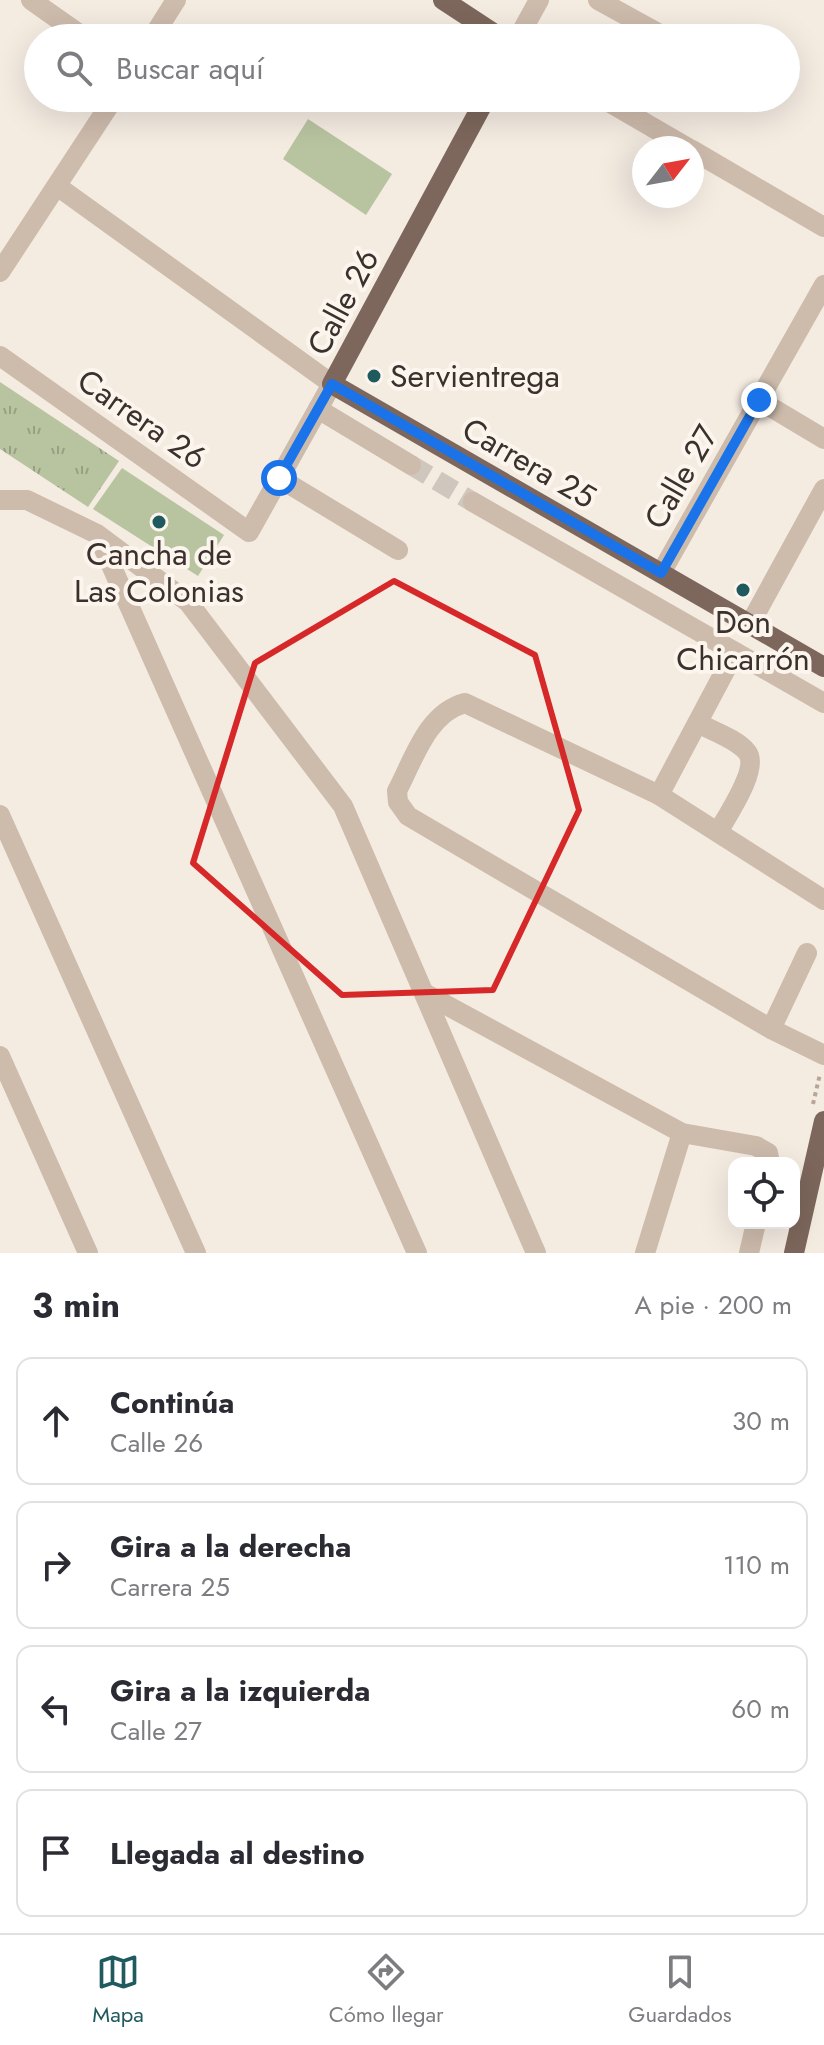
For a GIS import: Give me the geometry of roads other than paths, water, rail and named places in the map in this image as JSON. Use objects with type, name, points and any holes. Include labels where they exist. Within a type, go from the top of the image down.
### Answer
[{"type":"main road","points":[[443,0],[480,24]]},
{"type":"main road","name":"Calle 26","points":[[332,384],[478,112]]},
{"type":"main road","name":"Carrera 25","points":[[332,384],[824,667]]},
{"type":"main road","points":[[794,1253],[824,1121]]},
{"type":"street","points":[[31,0],[65,24]]},
{"type":"street","points":[[161,24],[176,0]]},
{"type":"street","points":[[526,24],[539,0]]},
{"type":"street","points":[[598,0],[642,24]]},
{"type":"street","points":[[0,272],[105,112]]},
{"type":"street","points":[[626,112],[666,136]]},
{"type":"street","points":[[704,158],[824,227]]},
{"type":"street","name":"Carrera 25","points":[[57,186],[332,384]]},
{"type":"street","name":"Calle 27","points":[[661,573],[824,285]]},
{"type":"street","name":"Carrera 26","points":[[0,356],[249,532]]},
{"type":"street","name":"Calle 26","points":[[249,532],[332,384]]},
{"type":"street","points":[[759,400],[824,439]]},
{"type":"street","points":[[318,409],[411,465]]},
{"type":"street","points":[[279,478],[398,550]]},
{"type":"street","points":[[750,624],[824,489]]},
{"type":"street","points":[[0,500],[27,500],[97,534],[188,602],[343,806],[536,1253]]},
{"type":"street","points":[[473,502],[824,703]]},
{"type":"street","points":[[97,534],[417,1253]]},
{"type":"street","points":[[659,795],[735,652]]},
{"type":"street","points":[[824,900],[659,795],[465,703],[450,707],[433,722],[397,791],[398,802],[408,816],[771,1029],[824,1055]]},
{"type":"street","points":[[698,723],[745,750],[751,759],[751,771],[718,832]]},
{"type":"street","points":[[0,815],[196,1253]]},
{"type":"street","points":[[771,1029],[807,953]]},
{"type":"street","points":[[426,994],[682,1133],[756,1146],[768,1153],[769,1157]]},
{"type":"street","points":[[0,1056],[88,1253]]},
{"type":"street","points":[[645,1253],[682,1133]]},
{"type":"street","points":[[749,1253],[755,1229]]},
{"type":"tunnel","points":[[411,465],[473,502]]},
{"type":"place","name":"Servientrega","points":[[374,376]]},
{"type":"place","name":"Cancha de Las Colonias","points":[[159,522]]},
{"type":"place","name":"Don Chicarrón","points":[[743,590]]}]
